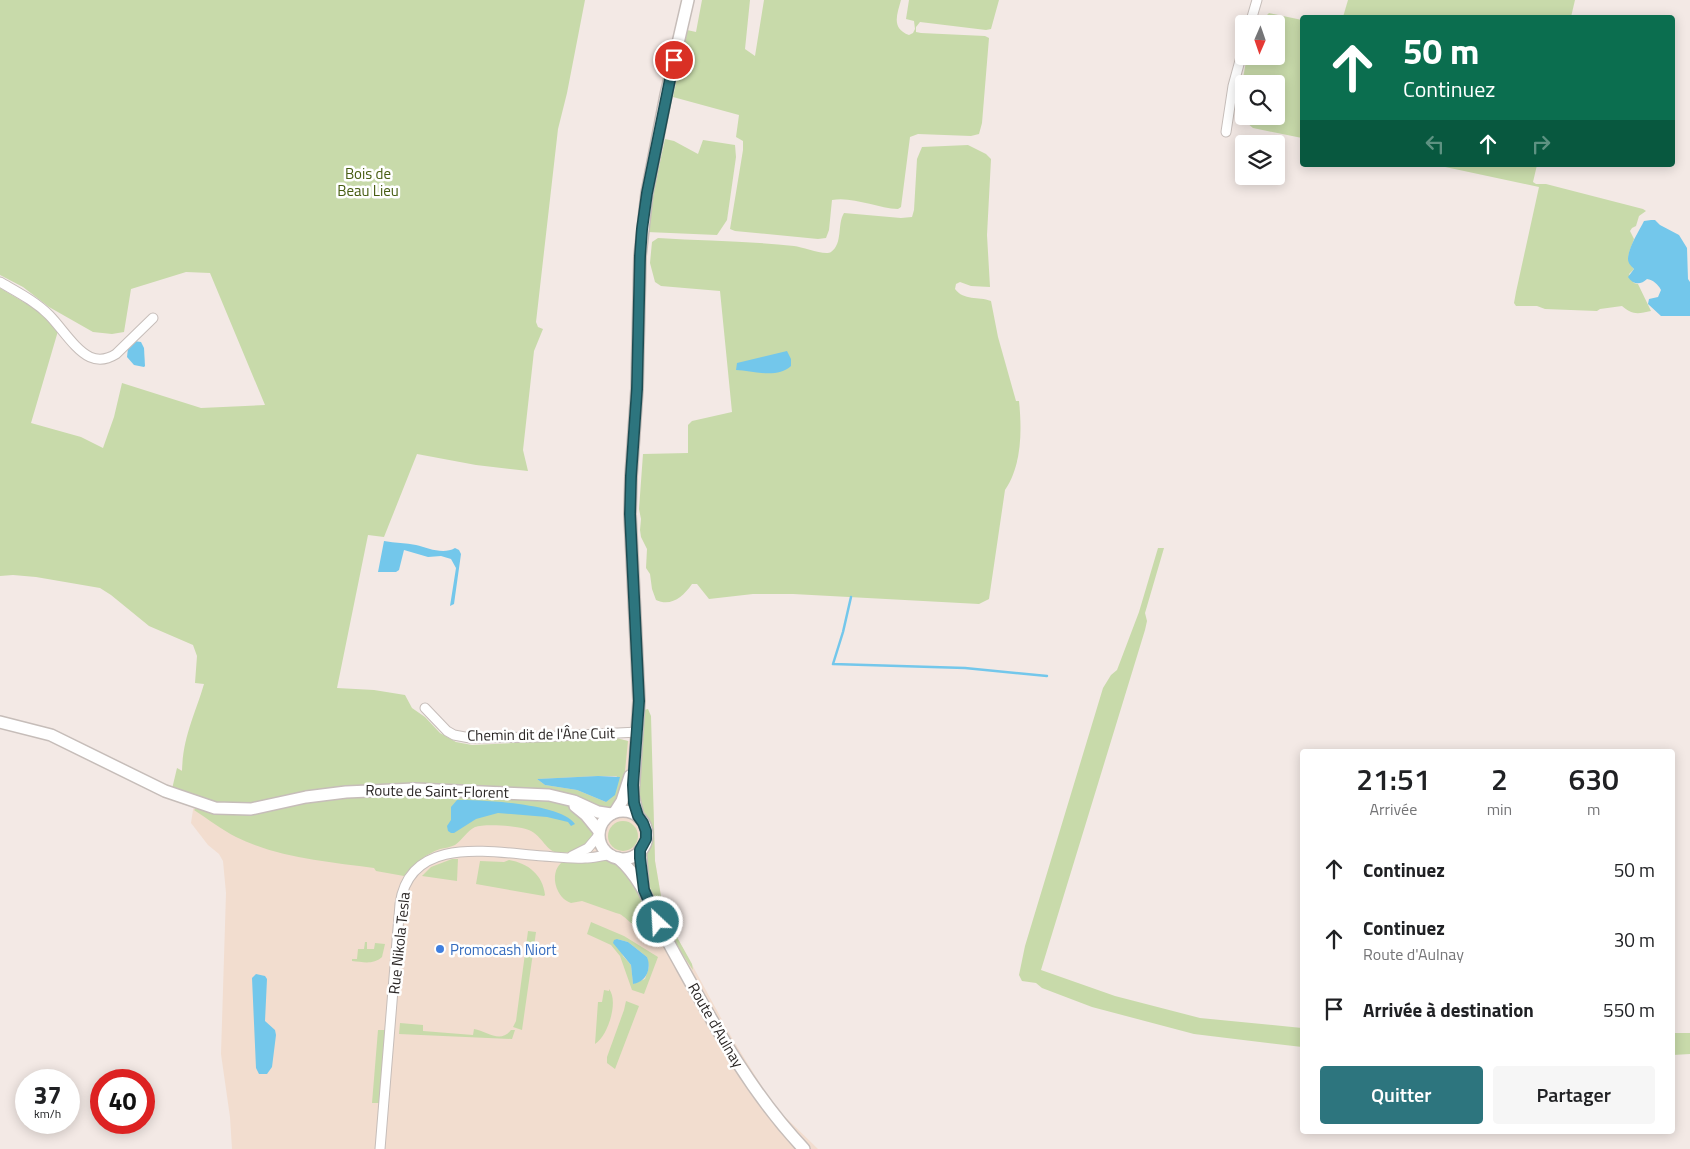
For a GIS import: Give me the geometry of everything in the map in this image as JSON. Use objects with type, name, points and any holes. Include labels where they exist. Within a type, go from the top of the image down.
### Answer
[{"type":"street","points":[[599,833],[604,849],[615,857],[632,856],[645,843],[646,835],[643,823],[638,816],[633,795],[639,701],[630,514],[637,389],[640,256],[647,193],[666,95],[688,0]]},
{"type":"street","points":[[1253,15],[1257,0]]},
{"type":"street","points":[[1226,132],[1239,65]]},
{"type":"street","points":[[0,282],[38,305],[82,351],[92,358],[105,359],[116,354],[153,318]]},
{"type":"street","name":"Chemin dit de l'Âne Cuit","points":[[425,708],[447,731],[454,735],[470,738],[530,738],[638,732]]},
{"type":"street","name":"Route de Saint-Florent","points":[[0,722],[51,735],[165,791],[215,808],[251,809],[327,794],[388,789],[536,793],[563,798],[598,812],[613,813]]},
{"type":"street","points":[[570,857],[588,848],[599,833],[603,821],[613,813],[624,794],[635,758]]},
{"type":"street","name":"Route de Saint-Florent","points":[[563,798],[586,815],[599,833]]},
{"type":"street","points":[[613,813],[624,811],[638,816]]},
{"type":"street","name":"Route d'Aulnay","points":[[640,850],[644,890]]},
{"type":"street","name":"Rue Nikola Tesla","points":[[380,1149],[400,904],[408,879],[430,859],[456,851],[589,858],[615,857]]},
{"type":"street","name":"Route d'Aulnay","points":[[615,857],[630,869],[644,890],[665,936],[738,1064],[766,1105],[804,1149]]},
{"type":"shaded area","points":[[616,738],[628,741],[651,742],[655,861],[661,896],[678,939],[733,1040],[766,1093],[778,1110],[818,1149],[232,1149],[230,1117],[221,1054],[226,893],[223,861],[191,823],[195,797],[177,768],[189,774]]},
{"type":"green space","name":"Bois de Beau Lieu","points":[[0,0],[585,0],[558,129],[536,322],[538,327],[543,329],[534,351],[523,450],[528,471],[476,465],[417,454],[384,537],[368,535],[337,688],[374,690],[405,695],[412,708],[425,717],[440,733],[456,742],[472,745],[616,738],[628,741],[624,781],[614,806],[603,809],[582,798],[567,793],[465,787],[240,805],[217,803],[172,789],[177,768],[182,771],[187,736],[204,684],[195,683],[197,656],[193,645],[149,626],[100,588],[36,577],[0,576],[0,288],[37,310],[58,331],[31,423],[81,437],[103,448],[114,417],[122,383],[201,408],[265,405],[210,273],[186,272],[131,289],[124,332],[112,334],[93,332],[49,307],[23,287],[0,275]],"holes":[[[617,776],[606,802],[577,790],[545,785],[537,779]]]},
{"type":"green space","points":[[702,0],[750,0],[745,49],[755,56],[764,0],[901,0],[897,16],[898,25],[903,32],[909,35],[915,29],[914,21],[906,19],[909,0],[999,0],[991,29],[920,22],[916,27],[916,32],[921,33],[985,36],[989,38],[982,123],[979,134],[971,136],[918,134],[910,137],[901,207],[898,209],[856,201],[832,200],[829,230],[826,238],[818,239],[730,229],[743,150],[743,141],[736,137],[739,115],[673,97],[687,30],[696,32]]},
{"type":"green space","points":[[1348,0],[1575,0],[1571,15],[1344,15]]},
{"type":"green space","points":[[1285,16],[1300,20],[1300,138],[1253,128],[1249,125],[1285,125],[1285,75],[1244,75],[1245,65],[1285,65]]},
{"type":"green space","points":[[665,139],[674,141],[698,154],[703,140],[735,145],[736,157],[727,220],[717,235],[647,232]]},
{"type":"green space","points":[[968,145],[986,154],[991,159],[987,235],[990,287],[971,286],[960,282],[956,284],[955,289],[967,297],[991,301],[998,337],[1016,401],[1019,401],[1020,412],[1020,447],[1015,470],[1005,490],[989,599],[979,604],[793,594],[753,594],[709,599],[697,584],[692,584],[676,600],[661,602],[656,600],[650,574],[646,568],[647,549],[640,530],[641,519],[639,509],[643,454],[688,453],[688,425],[692,421],[732,412],[720,291],[661,286],[655,282],[650,263],[652,242],[658,238],[760,243],[794,246],[828,253],[835,248],[839,239],[844,213],[901,218],[912,217],[917,159],[922,147]]},
{"type":"green space","points":[[1445,167],[1537,167],[1533,182],[1536,184],[1546,184],[1646,211],[1639,216],[1636,226],[1630,231],[1634,239],[1629,262],[1634,269],[1629,274],[1634,283],[1638,284],[1651,311],[1635,313],[1622,306],[1597,311],[1516,306],[1514,303],[1516,292],[1539,187]]},
{"type":"green space","points":[[1158,548],[1164,548],[1145,613],[1147,621],[1145,630],[1041,970],[1115,996],[1200,1018],[1300,1028],[1300,1047],[1194,1034],[1092,1007],[1042,988],[1036,983],[1022,981],[1019,975],[1025,946],[1103,688],[1111,675],[1117,670],[1139,612]]},
{"type":"green space","points":[[648,709],[651,716],[655,861],[661,896],[693,970],[662,919],[647,876],[646,857],[652,842],[652,832],[649,818],[642,809],[639,798],[644,710]]},
{"type":"green space","points":[[377,793],[545,798],[563,803],[580,813],[591,827],[593,834],[591,840],[584,846],[573,851],[557,853],[548,848],[537,835],[527,829],[487,825],[475,827],[455,845],[435,851],[425,857],[404,876],[376,871],[374,868],[304,858],[269,850],[236,837],[194,810],[196,808],[224,812]]},
{"type":"green space","points":[[623,821],[633,826],[638,836],[633,846],[623,851],[613,846],[608,836],[613,826]]},
{"type":"green space","points":[[452,859],[458,859],[457,881],[422,876],[431,867]]},
{"type":"green space","points":[[603,859],[623,869],[631,878],[642,898],[653,932],[641,929],[620,914],[582,901],[571,903],[561,896],[556,885],[555,873],[561,863]]},
{"type":"green space","points":[[509,860],[528,867],[538,876],[544,888],[544,896],[476,884],[480,861],[504,862]]},
{"type":"green space","points":[[591,922],[624,936],[658,957],[644,994],[632,990],[620,956],[611,945],[587,934]],"holes":[[[617,939],[628,942],[647,957],[649,967],[645,979],[633,984],[631,965],[623,956]]]},
{"type":"green space","points":[[528,931],[536,932],[522,1030],[513,1027],[516,1021]]},
{"type":"green space","points":[[365,942],[367,942],[367,949],[374,949],[375,943],[385,944],[382,957],[371,962],[352,961],[352,959],[357,959],[358,949],[364,949]]},
{"type":"green space","points":[[609,989],[613,1002],[611,1018],[604,1034],[595,1044],[598,1002],[602,1002],[604,990],[609,991]]},
{"type":"green space","points":[[626,1001],[639,1006],[615,1069],[607,1063],[607,1057]]},
{"type":"green space","points":[[400,1023],[423,1025],[423,1031],[473,1035],[474,1029],[493,1036],[502,1036],[511,1030],[515,1030],[512,1039],[399,1034]]},
{"type":"green space","points":[[378,1030],[385,1030],[379,1103],[372,1103]]},
{"type":"green space","points":[[1675,1033],[1690,1033],[1690,1054],[1675,1055]]},
{"type":"water","points":[[1655,220],[1660,225],[1679,235],[1687,248],[1690,316],[1661,316],[1648,304],[1649,299],[1658,297],[1661,290],[1658,286],[1653,281],[1647,279],[1640,283],[1635,283],[1628,277],[1634,269],[1628,260],[1632,245],[1644,221]]},
{"type":"water","points":[[134,341],[141,342],[144,348],[144,367],[134,365],[127,357],[128,348]]},
{"type":"water","points":[[787,351],[791,359],[791,366],[785,370],[772,373],[758,373],[736,370],[737,363]]},
{"type":"water","points":[[384,541],[416,545],[441,551],[455,548],[459,550],[461,554],[454,604],[450,606],[456,568],[451,559],[441,556],[428,557],[404,550],[399,570],[396,572],[378,572]]},
{"type":"water","points":[[598,776],[620,777],[615,795],[606,802],[577,790],[545,785],[537,779]]},
{"type":"water","points":[[457,800],[502,802],[538,807],[554,811],[567,817],[575,824],[571,826],[568,822],[547,817],[498,813],[476,819],[451,833],[448,831],[447,826],[451,820],[451,807]]},
{"type":"water","points":[[617,939],[628,942],[647,957],[649,966],[647,974],[638,983],[633,984],[631,965],[613,943]]},
{"type":"water","points":[[256,974],[265,976],[267,979],[265,1021],[275,1030],[276,1035],[272,1067],[267,1074],[259,1074],[256,1068],[252,978]]},
{"type":"waterway","points":[[851,597],[833,664],[965,668],[1047,676]]},
{"type":"place","name":"Promocash Niort","points":[[440,949]]},
{"type":"route","points":[[658,922],[644,890],[640,850],[646,839],[646,831],[635,809],[633,795],[640,716],[630,514],[637,389],[642,229],[647,193],[674,60]]}]
